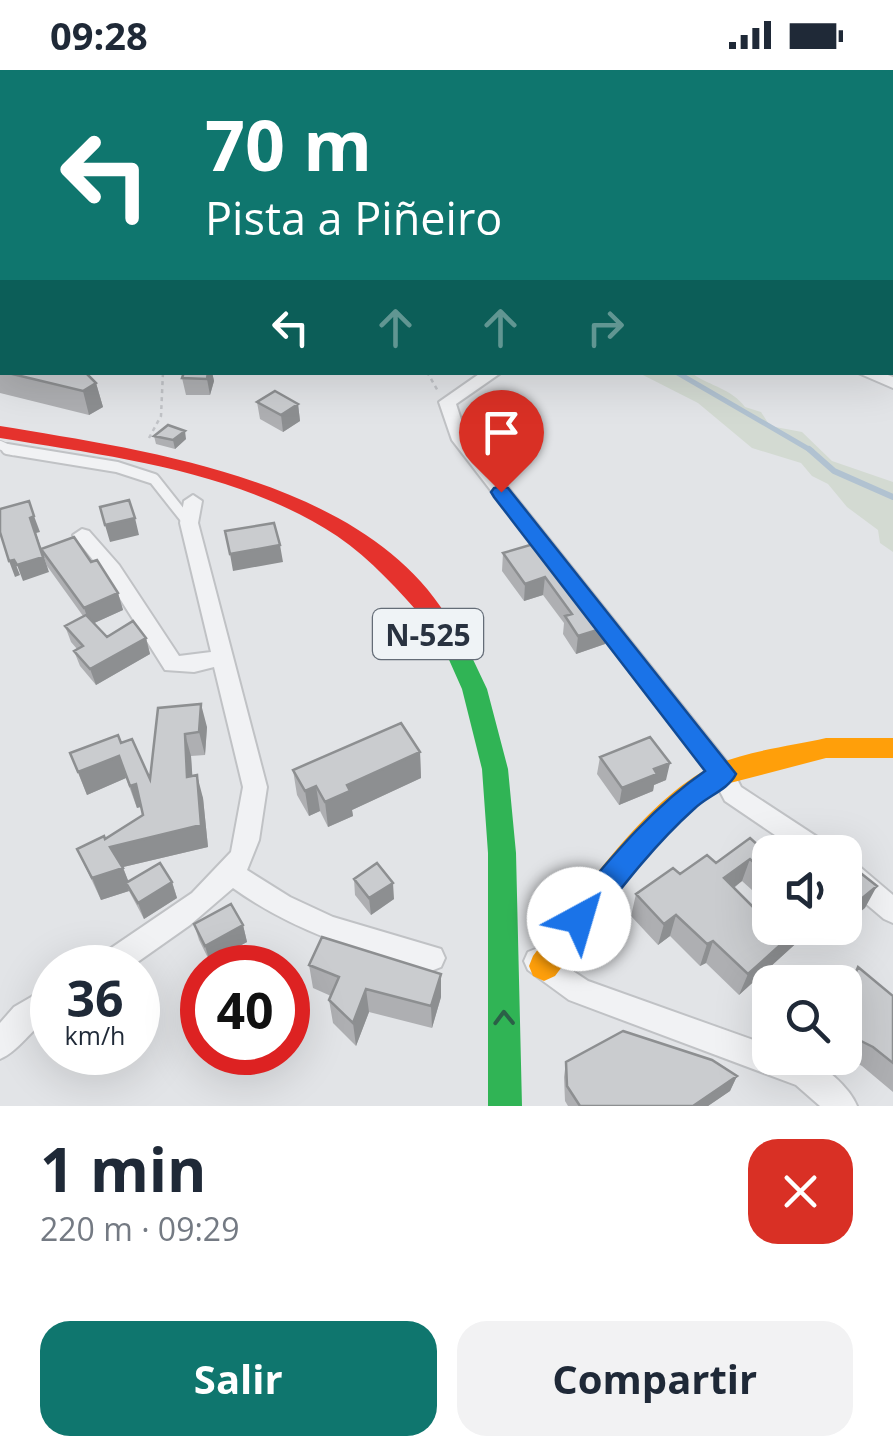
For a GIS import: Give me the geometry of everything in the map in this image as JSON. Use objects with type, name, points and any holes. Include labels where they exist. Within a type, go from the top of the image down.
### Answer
[{"type":"main road","name":"N-525","points":[[0,432],[132,454],[240,480],[326,517],[387,560],[450,638],[484,713],[502,809],[505,1106]]},
{"type":"main road","name":"N-525","points":[[0,444],[145,466],[265,502],[322,532],[372,570],[420,620],[450,669],[486,790],[480,1030]]},
{"type":"main road","points":[[544,966],[629,856],[686,798],[722,774],[826,748],[893,748]]},
{"type":"street","points":[[489,375],[446,402],[458,436],[722,774],[733,794],[794,835]]},
{"type":"street","points":[[142,945],[232,873],[242,856],[255,788],[189,524],[192,501]]},
{"type":"street","points":[[82,535],[112,570],[172,664],[223,657]]},
{"type":"street","points":[[232,873],[274,904],[340,935],[431,958]]},
{"type":"street","points":[[862,885],[893,911]]},
{"type":"street","points":[[503,930],[579,990],[806,1074],[842,1106]]},
{"type":"street","points":[[0,1045],[30,1013]]},
{"type":"lane","points":[[0,444],[12,450],[117,467],[154,479],[189,524]]},
{"type":"path","points":[[132,454],[155,433],[166,398],[162,375]]},
{"type":"path","points":[[429,375],[446,402]]},
{"type":"shaded area","points":[[643,375],[695,375],[745,407],[761,412],[770,426],[802,432],[832,461],[893,482],[893,552],[880,543],[878,530],[801,463],[752,448],[698,403]]},
{"type":"building","points":[[16,375],[88,375],[96,383],[83,391]]},
{"type":"building","points":[[183,375],[208,375],[207,379],[182,378]]},
{"type":"building","points":[[275,391],[298,404],[281,415],[257,402]]},
{"type":"building","points":[[168,425],[185,431],[173,440],[154,436]]},
{"type":"building","points":[[129,500],[135,518],[105,525],[100,507]]},
{"type":"building","points":[[29,501],[34,516],[30,518],[43,557],[17,565],[14,560],[9,561],[0,532],[0,509]]},
{"type":"building","points":[[274,523],[280,545],[230,554],[225,531]]},
{"type":"building","points":[[74,537],[91,562],[97,560],[118,593],[84,608],[41,549]]},
{"type":"building","points":[[537,543],[607,627],[578,636],[565,616],[572,614],[545,577],[525,584],[503,553]]},
{"type":"building","points":[[86,615],[107,637],[133,621],[146,638],[90,669],[74,651],[83,646],[65,626]]},
{"type":"building","points":[[201,704],[199,732],[185,734],[187,777],[197,775],[201,825],[110,847],[123,868],[92,878],[77,849],[104,836],[105,839],[143,815],[136,784],[130,786],[119,756],[78,772],[70,753],[118,735],[121,743],[132,739],[150,779],[158,708]]},
{"type":"building","points":[[401,723],[420,752],[347,785],[350,791],[325,802],[316,786],[305,791],[293,770]]},
{"type":"building","points":[[650,737],[670,763],[654,769],[657,774],[622,788],[600,757]]},
{"type":"building","points":[[752,840],[752,861],[724,878],[752,906],[752,945],[780,945],[758,965],[752,965],[748,974],[713,941],[707,944],[676,915],[664,924],[636,894],[673,868],[680,874],[707,855],[716,863]]},
{"type":"building","points":[[160,863],[172,882],[138,903],[126,883]]},
{"type":"building","points":[[377,863],[393,883],[369,898],[354,879]]},
{"type":"building","points":[[862,874],[877,886],[862,898]]},
{"type":"building","points":[[231,904],[243,925],[204,945],[194,924]]},
{"type":"building","points":[[322,937],[441,974],[431,1006],[366,989],[353,1023],[329,1000],[339,977],[310,963]]},
{"type":"building","points":[[862,970],[893,996],[893,1063],[862,1042]]},
{"type":"building","points":[[623,1031],[712,1060],[737,1076],[693,1106],[580,1106],[567,1086],[566,1062]]},
{"type":"waterway","points":[[681,375],[810,450]]},
{"type":"waterway","points":[[810,450],[834,471],[893,497]]},
{"type":"traffic: fast","points":[[434,615],[457,651],[474,689],[495,769],[502,853],[505,1106]]},
{"type":"traffic: slow","points":[[544,966],[629,856],[686,798],[723,774],[826,748],[893,748]]},
{"type":"traffic: jam","points":[[0,432],[179,465],[293,503],[345,532],[392,568],[434,615]]},
{"type":"route","points":[[501,492],[722,774],[686,798],[629,856],[579,919]]}]
